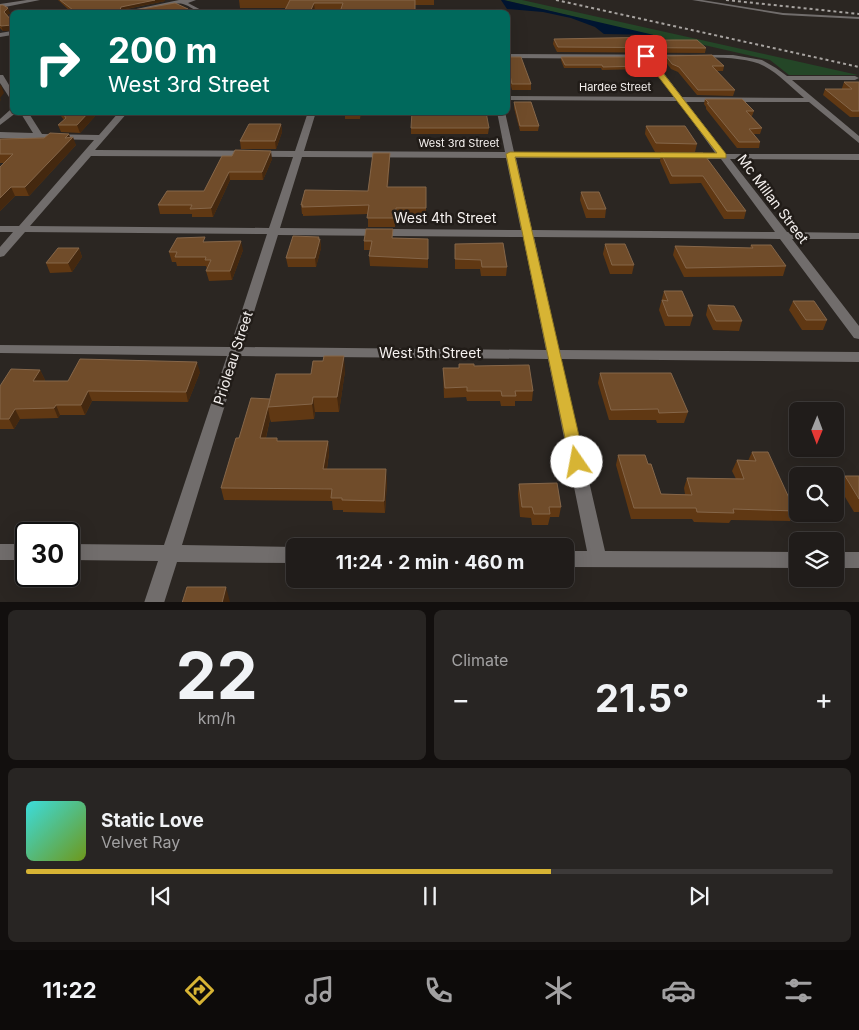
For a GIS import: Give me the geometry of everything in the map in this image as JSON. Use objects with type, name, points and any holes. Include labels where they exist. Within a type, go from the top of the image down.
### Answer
[{"type":"street","points":[[0,6],[37,0]]},
{"type":"street","points":[[134,10],[193,0]]},
{"type":"street","points":[[181,1],[198,10]]},
{"type":"street","points":[[510,56],[734,57],[756,60],[767,64],[859,140]]},
{"type":"street","name":"Mc Millan Street","points":[[646,56],[681,99],[859,335]]},
{"type":"street","points":[[0,77],[10,92]]},
{"type":"street","points":[[785,78],[855,78]]},
{"type":"street","name":"Hardee Street","points":[[510,98],[812,100]]},
{"type":"street","points":[[0,122],[10,114]]},
{"type":"street","points":[[26,115],[39,136]]},
{"type":"street","points":[[0,254],[121,115]]},
{"type":"street","name":"Prioleau Street","points":[[154,602],[311,115]]},
{"type":"street","points":[[502,115],[598,559]]},
{"type":"street","points":[[844,128],[859,128]]},
{"type":"street","points":[[0,135],[101,138]]},
{"type":"street","name":"West 3rd Street","points":[[88,153],[859,157]]},
{"type":"street","name":"West 4th Street","points":[[0,229],[859,236]]},
{"type":"street","name":"West 5th Street","points":[[0,350],[859,357]]},
{"type":"street","points":[[0,552],[15,552]]},
{"type":"street","points":[[80,552],[286,555]]},
{"type":"street","points":[[574,559],[789,560]]},
{"type":"street","points":[[844,560],[859,560]]},
{"type":"lane","points":[[694,0],[783,14],[859,18]]},
{"type":"green space","points":[[504,0],[522,0],[858,75],[789,75],[770,60],[704,45],[666,39]]},
{"type":"water","points":[[501,0],[654,35],[604,34],[595,27],[571,18],[543,12],[507,9]]},
{"type":"building","points":[[60,0],[155,0],[121,7],[120,10],[73,10]]},
{"type":"building","points":[[290,0],[415,0],[415,10],[341,10],[343,3],[314,3],[311,10],[285,10]]},
{"type":"building","points":[[175,3],[188,9],[181,10],[136,10]]},
{"type":"building","points":[[0,5],[3,5],[8,8],[4,12],[10,19],[10,25],[0,25]]},
{"type":"building","points":[[662,37],[664,40],[697,40],[706,48],[558,47],[554,39]]},
{"type":"building","points":[[712,55],[724,66],[712,66],[735,90],[698,90],[679,67],[672,64],[666,56]]},
{"type":"building","points":[[510,57],[521,57],[531,84],[512,84]]},
{"type":"building","points":[[561,57],[646,57],[649,62],[645,66],[603,67],[602,65],[565,65]]},
{"type":"building","points":[[844,82],[859,82],[859,111],[852,111],[825,89],[852,89]]},
{"type":"building","points":[[705,99],[742,99],[754,111],[746,111],[762,128],[749,129],[760,142],[739,142]]},
{"type":"building","points":[[514,102],[531,102],[539,126],[520,126]]},
{"type":"building","points":[[64,115],[86,115],[77,125],[58,125],[66,118]]},
{"type":"building","points":[[412,115],[487,115],[489,128],[411,128]]},
{"type":"building","points":[[249,124],[281,124],[275,141],[240,141]]},
{"type":"building","points":[[646,126],[685,126],[697,144],[656,143]]},
{"type":"building","points":[[50,133],[69,134],[65,138],[73,137],[25,187],[11,187],[0,198],[0,167],[13,154],[0,154],[0,139],[44,138]]},
{"type":"building","points":[[235,150],[271,151],[262,172],[229,172],[211,208],[190,209],[192,205],[158,205],[167,191],[204,191],[222,156],[232,156]]},
{"type":"building","points":[[373,153],[390,153],[387,187],[426,187],[426,208],[396,208],[395,218],[367,218],[369,205],[302,207],[305,190],[368,191]]},
{"type":"building","points":[[661,153],[703,153],[746,211],[727,211],[703,176],[672,176]]},
{"type":"building","points":[[581,192],[599,192],[606,209],[588,209]]},
{"type":"building","points":[[366,229],[393,229],[392,238],[428,239],[428,259],[369,256],[372,241],[364,241]]},
{"type":"building","points":[[293,236],[319,237],[315,258],[286,258]]},
{"type":"building","points":[[205,237],[203,242],[241,241],[230,271],[206,271],[211,260],[205,260],[206,257],[175,257],[177,252],[169,252],[177,238]]},
{"type":"building","points":[[503,243],[507,267],[482,267],[481,260],[455,259],[455,244]]},
{"type":"building","points":[[605,244],[625,244],[634,265],[612,265]]},
{"type":"building","points":[[751,245],[771,245],[786,266],[686,268],[675,246],[753,248]]},
{"type":"building","points":[[58,248],[79,248],[68,263],[46,263]]},
{"type":"building","points":[[664,291],[682,291],[693,316],[668,316],[662,300],[668,301]]},
{"type":"building","points":[[793,301],[814,301],[827,320],[806,320]]},
{"type":"building","points":[[708,305],[734,306],[742,321],[716,321]]},
{"type":"building","points":[[324,356],[344,356],[337,397],[313,397],[312,404],[268,407],[276,374],[311,374],[313,361],[323,361]]},
{"type":"building","points":[[80,359],[197,362],[186,392],[88,391],[81,405],[56,405],[54,408],[15,409],[9,419],[0,419],[0,386],[11,369],[40,370],[33,381],[68,381]]},
{"type":"building","points":[[459,364],[474,364],[474,366],[529,365],[533,391],[515,391],[516,396],[502,396],[501,391],[467,391],[467,387],[445,388],[443,368],[459,368]]},
{"type":"building","points":[[600,373],[671,373],[688,412],[659,413],[658,409],[611,410]]},
{"type":"building","points":[[251,398],[270,399],[260,438],[277,438],[277,441],[328,441],[323,469],[386,469],[384,501],[331,498],[332,489],[221,488],[236,438],[239,438]]},
{"type":"building","points":[[752,452],[768,452],[789,498],[789,511],[733,509],[734,513],[697,512],[696,508],[634,508],[618,455],[645,455],[648,464],[651,464],[661,494],[692,495],[687,478],[744,479],[737,460],[756,461]]},
{"type":"building","points":[[845,476],[859,476],[859,499]]},
{"type":"building","points":[[557,483],[561,507],[549,507],[550,514],[534,514],[532,507],[522,507],[519,484]]},
{"type":"building","points":[[187,587],[226,587],[222,602],[182,602]]},
{"type":"railway","points":[[556,0],[859,67]]},
{"type":"railway","points":[[726,0],[859,14]]},
{"type":"route","points":[[577,462],[510,154],[723,156],[646,56]]}]
